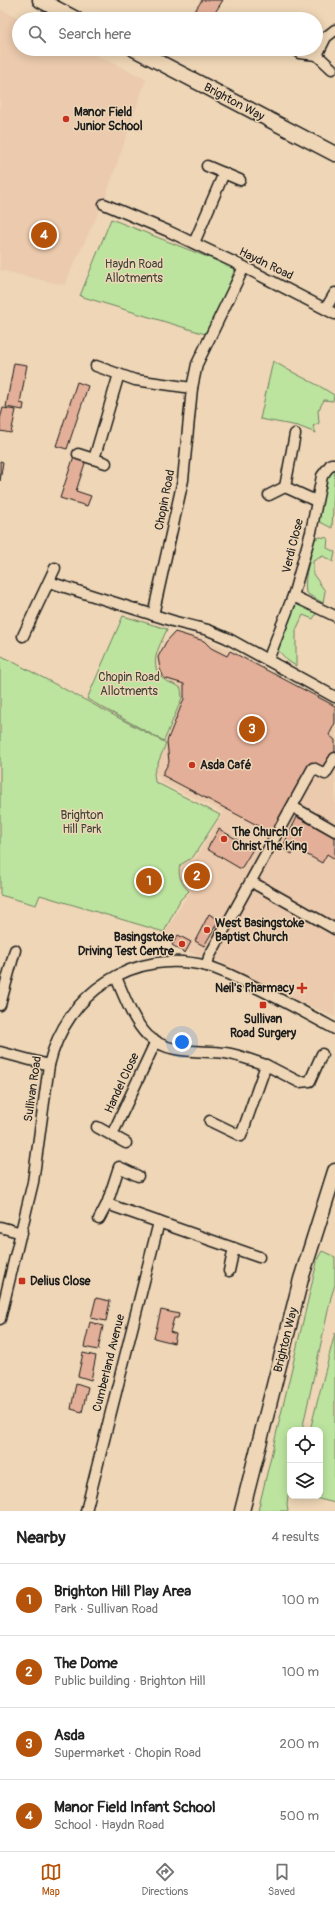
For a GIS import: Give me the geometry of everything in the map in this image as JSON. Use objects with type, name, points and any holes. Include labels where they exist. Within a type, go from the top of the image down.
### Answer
[{"type":"street","points":[[40,0],[63,12]]},
{"type":"street","points":[[323,43],[326,37],[335,30]]},
{"type":"street","name":"Brighton Way","points":[[147,56],[335,154]]},
{"type":"street","points":[[318,56],[332,69]]},
{"type":"street","points":[[207,166],[240,180]]},
{"type":"street","points":[[194,243],[224,173]]},
{"type":"street","name":"Haydn Road","points":[[104,204],[194,243],[326,308],[335,314]]},
{"type":"street","name":"Chopin Road","points":[[153,615],[183,480],[192,388],[197,364],[244,267]]},
{"type":"street","points":[[326,308],[335,293]]},
{"type":"street","points":[[96,366],[135,380],[192,388]]},
{"type":"street","points":[[94,459],[120,374]]},
{"type":"street","points":[[285,487],[295,434]]},
{"type":"street","points":[[78,454],[106,463]]},
{"type":"street","name":"Verdi Close","points":[[268,660],[293,596],[311,532],[322,476],[331,464],[335,464]]},
{"type":"street","points":[[269,495],[285,487]]},
{"type":"street","points":[[285,487],[316,501]]},
{"type":"street","points":[[23,636],[55,568]]},
{"type":"street","points":[[48,582],[153,615],[208,630],[268,660],[335,697]]},
{"type":"street","points":[[293,596],[335,616]]},
{"type":"street","points":[[207,966],[209,957],[314,768],[326,774],[334,760]]},
{"type":"street","points":[[293,807],[335,830]]},
{"type":"street","points":[[257,885],[335,929]]},
{"type":"street","points":[[0,1005],[3,983],[15,950]]},
{"type":"street","name":"Sullivan Road","points":[[0,1319],[22,1233],[33,1182],[48,1065],[58,1035],[83,999],[99,986],[138,967],[154,963],[174,962],[207,966],[254,987],[335,1029]]},
{"type":"street","points":[[116,977],[134,1015],[148,1035],[156,1041],[177,1050],[226,1054],[266,1065],[299,1082],[310,1081],[322,1054]]},
{"type":"street","name":"Handel Close","points":[[112,1135],[156,1041]]},
{"type":"street","points":[[0,1052],[48,1065]]},
{"type":"street","points":[[210,1121],[240,1136],[266,1065]]},
{"type":"street","name":"Handel Close","points":[[97,1126],[126,1142]]},
{"type":"street","points":[[99,1219],[107,1204],[119,1167],[138,1176]]},
{"type":"street","name":"Brighton Way","points":[[242,1511],[302,1279],[335,1171]]},
{"type":"street","points":[[107,1204],[259,1257]]},
{"type":"street","name":"Cumberland Avenue","points":[[86,1511],[159,1222]]},
{"type":"street","points":[[0,1227],[22,1233]]},
{"type":"street","points":[[229,1271],[234,1248]]},
{"type":"shaded area","name":"Manor Field Junior School","points":[[0,9],[12,15],[12,56],[98,56],[146,79],[104,201],[64,285],[0,270]]},
{"type":"shaded area","points":[[175,632],[204,637],[335,706],[335,1017],[233,972],[221,962],[196,955],[162,938],[190,891],[185,885],[179,871],[182,863],[196,858],[224,812],[165,784],[155,773],[184,699],[183,689],[164,678],[160,670],[158,657],[166,642]]},
{"type":"green space","name":"Haydn Road Allotments","points":[[111,219],[235,268],[212,336],[80,296]]},
{"type":"green space","points":[[273,361],[334,395],[333,401],[324,400],[318,411],[319,423],[313,426],[316,433],[298,426],[260,419]]},
{"type":"green space","points":[[335,469],[332,528],[318,521],[323,486],[331,470]]},
{"type":"green space","points":[[320,537],[328,538],[327,548],[335,552],[333,562],[323,556],[313,561],[313,574],[325,591],[323,603],[306,593],[305,586],[313,540]]},
{"type":"green space","points":[[296,597],[317,612],[313,619],[303,615],[296,630],[296,666],[288,661],[277,649]]},
{"type":"green space","name":"Chopin Road Allotments","points":[[123,616],[167,629],[157,653],[157,671],[163,679],[181,688],[182,698],[164,741],[87,699]]},
{"type":"green space","name":"Brighton Hill Park","points":[[0,655],[166,743],[154,773],[155,782],[220,815],[193,857],[180,865],[179,872],[181,879],[189,891],[180,900],[164,932],[40,895],[36,905],[0,895]]},
{"type":"green space","points":[[322,1251],[335,1257],[335,1285],[331,1297],[303,1427],[287,1427],[288,1511],[258,1511],[318,1258]]},
{"type":"green space","points":[[335,1333],[335,1503],[319,1499],[323,1499],[323,1427],[311,1427]]},
{"type":"building","points":[[202,0],[223,0],[215,12],[194,12]]},
{"type":"building","points":[[14,363],[27,365],[20,403],[24,404],[23,410],[6,407]]},
{"type":"building","points":[[77,382],[88,386],[67,449],[56,446]]},
{"type":"building","points":[[3,408],[16,410],[11,433],[0,431],[0,419]]},
{"type":"building","points":[[74,456],[86,460],[76,491],[91,496],[87,506],[60,498]]},
{"type":"building","points":[[0,461],[3,462],[0,481]]},
{"type":"building","points":[[175,632],[204,641],[211,648],[227,656],[230,651],[335,706],[335,723],[329,735],[335,740],[335,754],[325,770],[312,763],[274,834],[162,775],[169,762],[167,741],[184,699],[184,684],[164,678],[160,669],[158,657],[166,642]]},
{"type":"building","points":[[297,817],[335,837],[335,859],[327,854],[322,863],[295,848],[292,854],[282,848]]},
{"type":"building","name":"The Church Of Christ The King","points":[[219,829],[253,849],[241,869],[207,849]]},
{"type":"building","points":[[197,862],[206,865],[209,874],[206,883],[197,886],[188,883],[185,874],[188,865]]},
{"type":"building","name":"West Basingstoke Baptist Church","points":[[209,914],[219,920],[204,946],[195,941]]},
{"type":"building","name":"Basingstoke Driving Test Centre","points":[[178,935],[191,942],[185,953],[172,945]]},
{"type":"building","points":[[96,1298],[110,1301],[106,1321],[91,1318]]},
{"type":"building","points":[[161,1310],[179,1314],[178,1318],[174,1318],[170,1332],[176,1334],[174,1343],[154,1338]]},
{"type":"building","points":[[90,1322],[103,1326],[98,1350],[84,1347]]},
{"type":"building","points":[[83,1353],[96,1356],[91,1380],[78,1376]]},
{"type":"building","points":[[76,1383],[88,1387],[82,1412],[71,1409]]},
{"type":"place","name":"Manor Field Junior School","points":[[66,119]]},
{"type":"place","name":"Manor Field Infant School","points":[[44,235]]},
{"type":"place","name":"Asda","points":[[252,729]]},
{"type":"place","name":"Asda Café","points":[[192,765]]},
{"type":"place","name":"The Church Of Christ The King","points":[[224,839]]},
{"type":"place","name":"The Dome","points":[[197,876]]},
{"type":"place","name":"Brighton Hill Play Area","points":[[149,881]]},
{"type":"place","name":"West Basingstoke Baptist Church","points":[[207,930]]},
{"type":"place","name":"Basingstoke Driving Test Centre","points":[[182,944]]},
{"type":"place","name":"Neil's Pharmacy","points":[[302,988]]},
{"type":"place","name":"Sullivan Road Surgery","points":[[263,1005]]},
{"type":"place","name":"Delius Close","points":[[22,1281]]}]
